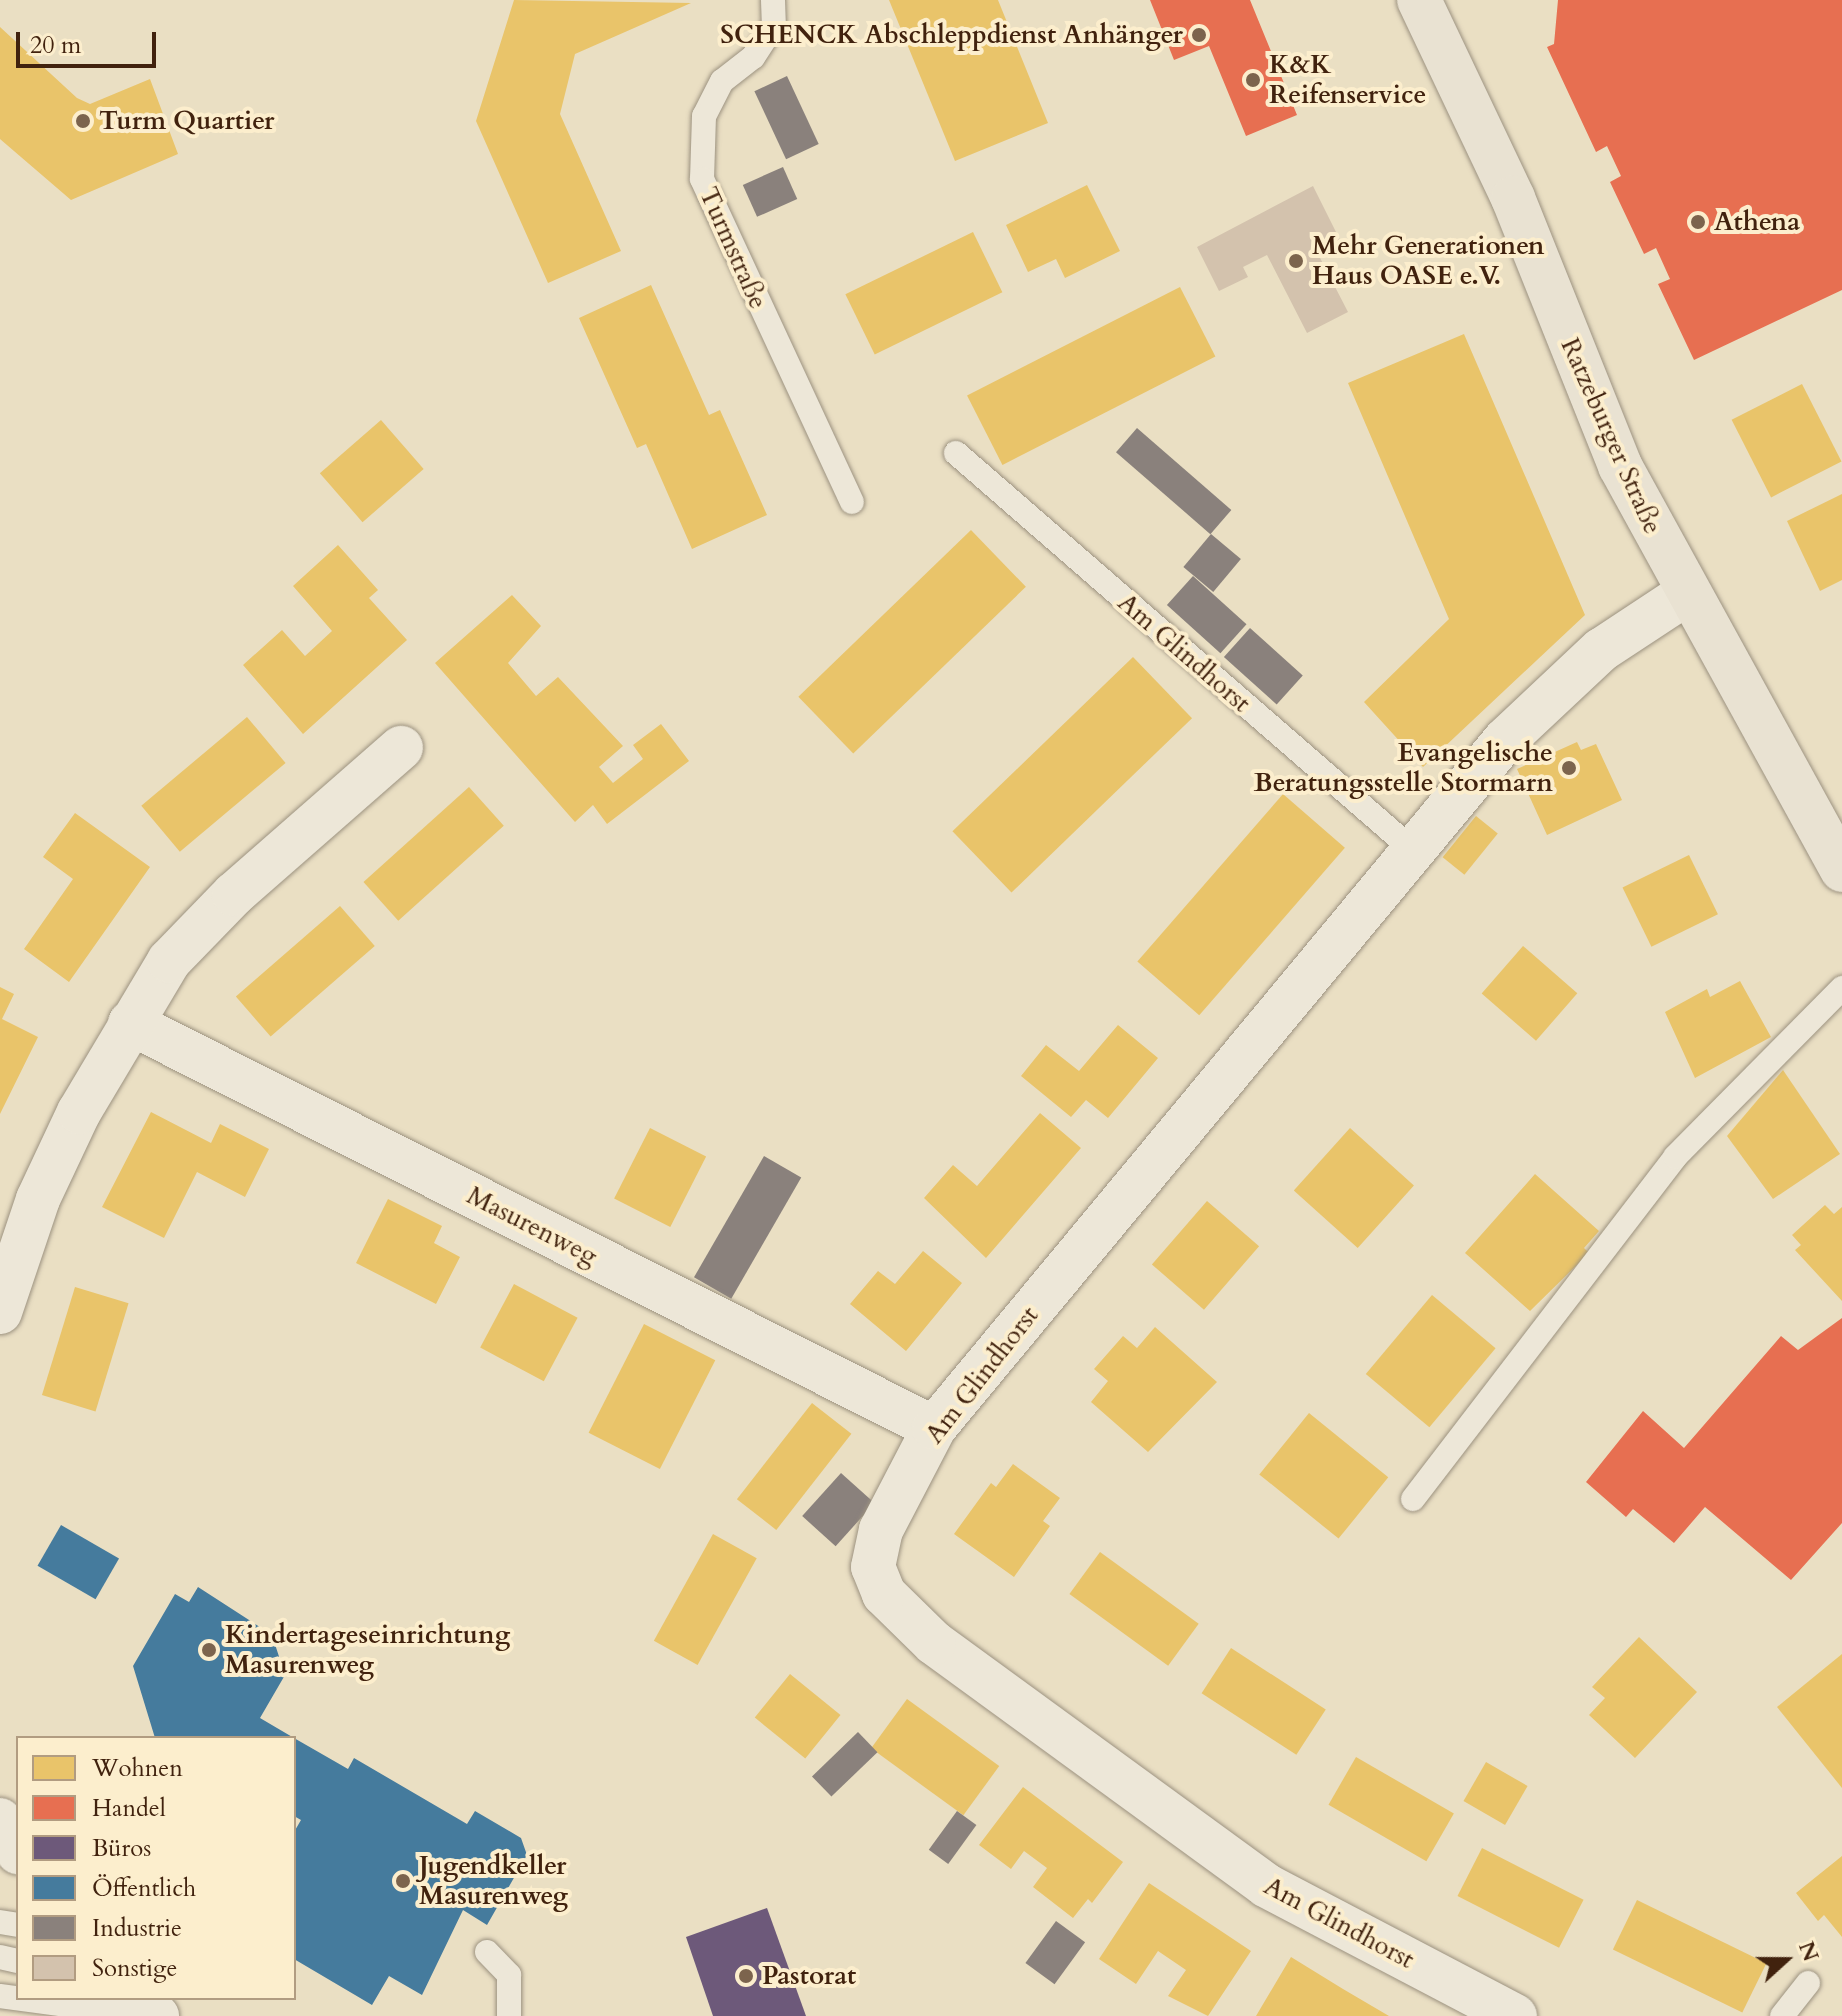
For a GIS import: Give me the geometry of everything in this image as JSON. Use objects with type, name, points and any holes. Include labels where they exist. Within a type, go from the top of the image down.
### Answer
[{"type":"main road","name":"Ratzeburger Straße","points":[[1419,0],[1513,198],[1620,466],[1686,594],[1840,860]]},
{"type":"street","name":"Am Glindhorst","points":[[1515,2016],[1266,1885],[934,1643],[884,1594],[873,1567],[881,1530],[934,1428],[1505,740],[1601,650],[1686,594]]},
{"type":"street","points":[[0,1312],[38,1199],[130,1023],[169,961],[234,894],[401,748]]},
{"type":"street","name":"Masurenweg","points":[[130,1023],[934,1428]]},
{"type":"street","points":[[0,1820],[16,1848]]},
{"type":"street","points":[[139,2000],[157,2016]]},
{"type":"lane","name":"Turmstraße","points":[[773,0],[774,25],[753,57],[722,81],[704,116],[702,179],[852,502]]},
{"type":"lane","name":"Am Glindhorst","points":[[956,453],[1414,851]]},
{"type":"lane","points":[[1413,1499],[1675,1157],[1842,988]]},
{"type":"lane","points":[[487,1952],[509,1975],[513,2008],[509,2016]]},
{"type":"lane","points":[[1782,2016],[1808,1983]]},
{"type":"lane","points":[[30,2000],[148,2016]]},
{"type":"lane","points":[[0,2009],[8,2016]]},
{"type":"building: Wohnen","points":[[514,0],[691,3],[575,54],[560,114],[621,251],[548,283],[476,121]]},
{"type":"building: Wohnen","points":[[889,0],[998,0],[1048,123],[955,161]]},
{"type":"building: Wohnen","name":"Turm Quartier","points":[[0,27],[77,98],[90,104],[150,79],[178,154],[71,200],[0,139]]},
{"type":"building: Wohnen","points":[[1087,185],[1120,251],[1065,278],[1056,259],[1028,272],[1006,225]]},
{"type":"building: Wohnen","points":[[973,232],[1002,292],[875,354],[845,294]]},
{"type":"building: Wohnen","points":[[651,285],[709,415],[720,410],[767,515],[692,549],[646,444],[637,448],[579,318]]},
{"type":"building: Wohnen","points":[[1180,287],[1215,356],[1002,465],[967,396]]},
{"type":"building: Wohnen","points":[[1464,334],[1585,615],[1423,767],[1364,702],[1449,619],[1348,383]]},
{"type":"building: Wohnen","points":[[1802,384],[1841,462],[1771,497],[1732,420]]},
{"type":"building: Wohnen","points":[[381,420],[424,469],[363,522],[320,473]]},
{"type":"building: Wohnen","points":[[1842,494],[1842,580],[1820,591],[1787,521]]},
{"type":"building: Wohnen","points":[[971,530],[1026,587],[853,754],[798,697]]},
{"type":"building: Wohnen","points":[[338,545],[378,590],[369,598],[407,640],[303,734],[243,665],[282,630],[305,656],[332,631],[293,586]]},
{"type":"building: Wohnen","points":[[512,595],[541,626],[508,663],[536,696],[558,677],[623,746],[599,767],[613,783],[643,759],[633,745],[661,724],[689,761],[607,824],[593,805],[575,822],[435,663]]},
{"type":"building: Wohnen","points":[[1133,657],[1192,718],[1011,893],[952,831]]},
{"type":"building: Wohnen","points":[[247,717],[286,763],[180,852],[141,806]]},
{"type":"building: Wohnen","points":[[1577,742],[1581,750],[1596,744],[1622,800],[1547,835],[1517,769]]},
{"type":"building: Wohnen","points":[[469,787],[504,826],[398,921],[363,882]]},
{"type":"building: Wohnen","points":[[1283,794],[1345,848],[1199,1015],[1137,962]]},
{"type":"building: Wohnen","points":[[75,813],[150,867],[69,982],[24,949],[73,879],[43,857]]},
{"type":"building: Wohnen","points":[[1476,816],[1498,834],[1464,875],[1443,857]]},
{"type":"building: Wohnen","points":[[1689,855],[1718,914],[1651,947],[1622,887]]},
{"type":"building: Wohnen","points":[[340,906],[375,946],[271,1037],[236,997]]},
{"type":"building: Wohnen","points":[[1523,946],[1577,993],[1536,1041],[1482,994]]},
{"type":"building: Wohnen","points":[[1740,981],[1771,1037],[1695,1078],[1665,1012],[1707,989],[1710,997]]},
{"type":"building: Wohnen","points":[[0,987],[14,994],[2,1019],[38,1037],[0,1114]]},
{"type":"building: Wohnen","points":[[1118,1025],[1158,1058],[1108,1118],[1086,1100],[1071,1117],[1021,1076],[1046,1045],[1079,1071]]},
{"type":"building: Wohnen","points":[[1783,1070],[1840,1154],[1773,1199],[1727,1136]]},
{"type":"building: Wohnen","points":[[151,1112],[211,1143],[220,1124],[269,1149],[245,1197],[197,1172],[164,1238],[102,1207]]},
{"type":"building: Wohnen","points":[[1040,1113],[1081,1148],[986,1258],[924,1198],[953,1165],[977,1186]]},
{"type":"building: Wohnen","points":[[650,1128],[706,1157],[670,1227],[614,1198]]},
{"type":"building: Wohnen","points":[[1350,1128],[1414,1186],[1358,1248],[1294,1190]]},
{"type":"building: Wohnen","points":[[1535,1174],[1599,1231],[1584,1248],[1589,1253],[1530,1311],[1465,1253]]},
{"type":"building: Wohnen","points":[[388,1199],[442,1226],[434,1243],[460,1257],[436,1304],[356,1263]]},
{"type":"building: Wohnen","points":[[1207,1201],[1259,1246],[1204,1310],[1152,1264]]},
{"type":"building: Wohnen","points":[[1825,1205],[1834,1214],[1842,1207],[1842,1301],[1795,1250],[1801,1245],[1792,1235]]},
{"type":"building: Wohnen","points":[[923,1251],[962,1283],[906,1351],[850,1304],[878,1271],[895,1284]]},
{"type":"building: Wohnen","points":[[514,1284],[578,1318],[544,1381],[480,1348]]},
{"type":"building: Wohnen","points":[[75,1287],[129,1303],[96,1411],[42,1395]]},
{"type":"building: Wohnen","points":[[1432,1295],[1496,1348],[1429,1427],[1366,1374]]},
{"type":"building: Wohnen","points":[[644,1324],[715,1360],[660,1469],[589,1433]]},
{"type":"building: Wohnen","points":[[1155,1327],[1217,1382],[1148,1452],[1091,1402],[1108,1381],[1094,1369],[1123,1336],[1137,1348]]},
{"type":"building: Wohnen","points":[[812,1403],[851,1434],[776,1530],[737,1499]]},
{"type":"building: Wohnen","points":[[1309,1413],[1388,1477],[1339,1539],[1259,1474]]},
{"type":"building: Wohnen","points":[[1013,1464],[1060,1498],[1043,1521],[1050,1526],[1014,1577],[954,1534],[991,1483],[996,1487]]},
{"type":"building: Wohnen","points":[[713,1534],[757,1558],[698,1665],[654,1641]]},
{"type":"building: Wohnen","points":[[1100,1552],[1199,1624],[1168,1666],[1069,1594]]},
{"type":"building: Wohnen","points":[[1639,1637],[1697,1692],[1635,1758],[1589,1715],[1605,1698],[1592,1687]]},
{"type":"building: Wohnen","points":[[1231,1648],[1326,1710],[1296,1755],[1202,1693]]},
{"type":"building: Wohnen","points":[[1842,1654],[1842,1788],[1777,1707]]},
{"type":"building: Wohnen","points":[[790,1674],[841,1715],[805,1758],[755,1718]]},
{"type":"building: Wohnen","points":[[907,1699],[999,1766],[963,1815],[871,1748]]},
{"type":"building: Wohnen","points":[[1356,1757],[1454,1814],[1426,1861],[1328,1805]]},
{"type":"building: Wohnen","points":[[1486,1762],[1528,1786],[1505,1825],[1464,1801]]},
{"type":"building: Wohnen","points":[[1023,1787],[1123,1862],[1092,1903],[1088,1899],[1073,1918],[1033,1887],[1047,1868],[1024,1851],[1011,1869],[979,1845]]},
{"type":"building: Wohnen","points":[[1482,1848],[1584,1900],[1559,1948],[1457,1896]]},
{"type":"building: Wohnen","points":[[1842,1856],[1842,1937],[1824,1915],[1818,1921],[1796,1893]]},
{"type":"building: Wohnen","points":[[1149,1883],[1251,1951],[1208,2016],[1168,1996],[1186,1970],[1158,1951],[1136,1984],[1099,1959]]},
{"type":"building: Wohnen","points":[[1637,1900],[1766,1963],[1742,2013],[1613,1949]]},
{"type":"building: Wohnen","points":[[1291,1957],[1343,1989],[1389,2016],[1256,2016]]},
{"type":"building: Handel","points":[[1150,0],[1250,0],[1297,115],[1246,136],[1209,46],[1174,60]]},
{"type":"building: Handel","points":[[1558,0],[1842,0],[1842,290],[1694,360],[1658,284],[1670,279],[1656,248],[1644,254],[1610,182],[1621,176],[1607,146],[1596,152],[1547,47],[1554,44]]},
{"type":"building: Handel","points":[[1842,1318],[1842,1523],[1791,1580],[1705,1507],[1674,1543],[1633,1509],[1626,1517],[1586,1482],[1643,1411],[1684,1448],[1781,1336],[1798,1350]]},
{"type":"building: Büros","name":"Pastorat","points":[[767,1908],[806,2016],[713,2016],[686,1937]]},
{"type":"building: Öffentlich","points":[[61,1525],[119,1558],[96,1599],[38,1566]]},
{"type":"building: Öffentlich","name":"Kindertageseinrichtung Masurenweg","points":[[198,1587],[272,1635],[285,1675],[260,1718],[291,1736],[154,1736],[133,1666],[175,1594],[189,1602]]},
{"type":"building: Öffentlich","name":"Jugendkeller Masurenweg","points":[[296,1739],[348,1769],[354,1758],[467,1824],[475,1811],[521,1838],[527,1855],[487,1925],[463,1910],[422,1995],[389,1976],[372,2005],[296,1960],[296,1829],[301,1820],[296,1817]]},
{"type":"building: Industrie","points":[[787,76],[819,144],[786,159],[754,91]]},
{"type":"building: Industrie","points":[[783,167],[797,199],[757,217],[743,185]]},
{"type":"building: Industrie","points":[[1137,428],[1231,510],[1210,534],[1116,452]]},
{"type":"building: Industrie","points":[[1211,534],[1241,559],[1213,592],[1183,567]]},
{"type":"building: Industrie","points":[[1193,576],[1247,624],[1220,653],[1167,605]]},
{"type":"building: Industrie","points":[[1250,628],[1303,676],[1277,704],[1224,657]]},
{"type":"building: Industrie","points":[[764,1156],[801,1178],[731,1299],[694,1277]]},
{"type":"building: Industrie","points":[[841,1473],[874,1503],[836,1546],[802,1516]]},
{"type":"building: Industrie","points":[[858,1732],[877,1752],[831,1797],[812,1776]]},
{"type":"building: Industrie","points":[[957,1811],[976,1825],[948,1864],[929,1850]]},
{"type":"building: Industrie","points":[[1056,1921],[1085,1942],[1055,1984],[1025,1963]]},
{"type":"building: Sonstige","name":"Mehr Generationen Haus OASE e.V.","points":[[1313,186],[1340,240],[1317,252],[1348,312],[1307,333],[1267,255],[1243,267],[1248,277],[1219,291],[1197,247]]},
{"type":"place","name":"SCHENCK Abschleppdienst Anhänger","points":[[1199,35]]},
{"type":"place","name":"K&K Reifenservice","points":[[1253,80]]},
{"type":"place","name":"Turm Quartier","points":[[83,121]]},
{"type":"place","name":"Athena","points":[[1698,222]]},
{"type":"place","name":"Mehr Generationen Haus OASE e.V.","points":[[1296,261]]},
{"type":"place","name":"Evangelische Beratungsstelle Stormarn","points":[[1569,768]]},
{"type":"place","name":"Kindertageseinrichtung Masurenweg","points":[[209,1650]]},
{"type":"place","name":"Jugendkeller Masurenweg","points":[[403,1881]]},
{"type":"place","name":"Pastorat","points":[[746,1976]]}]
